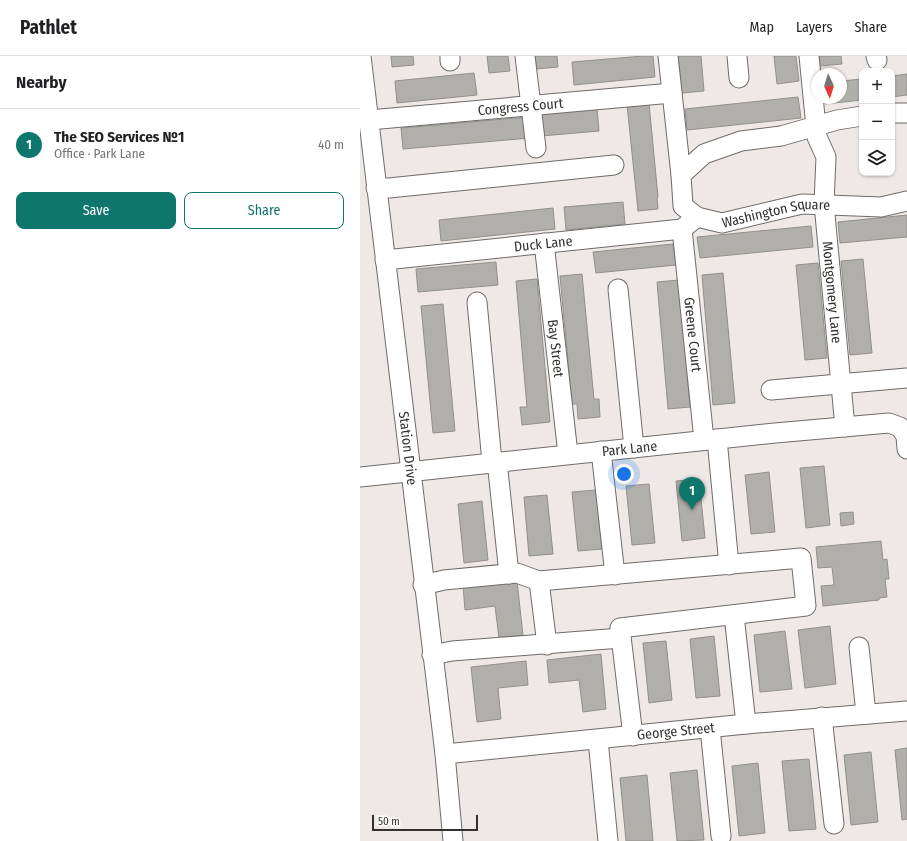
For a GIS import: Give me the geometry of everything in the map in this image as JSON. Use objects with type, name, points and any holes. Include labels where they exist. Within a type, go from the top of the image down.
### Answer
[{"type":"street","name":"Station Drive","points":[[361,56],[423,585],[445,754],[453,841]]},
{"type":"street","points":[[525,56],[536,148]]},
{"type":"street","name":"Washington Square","points":[[668,56],[683,206],[697,217],[722,223],[802,204],[882,207],[907,202]]},
{"type":"street","points":[[737,56],[739,78]]},
{"type":"street","points":[[810,56],[817,126]]},
{"type":"street","name":"Congress Court","points":[[368,120],[672,93]]},
{"type":"street","points":[[895,113],[907,113]]},
{"type":"street","points":[[681,175],[704,154],[741,141],[782,136],[859,117]]},
{"type":"street","name":"Montgomery Lane","points":[[817,126],[817,137],[826,157],[824,204],[846,427]]},
{"type":"street","points":[[376,188],[389,188],[614,165]]},
{"type":"street","points":[[682,229],[697,217]]},
{"type":"street","name":"Duck Lane","points":[[385,260],[682,229]]},
{"type":"street","name":"Greene Court","points":[[682,229],[710,440],[729,565]]},
{"type":"street","name":"Bay Street","points":[[544,243],[568,454]]},
{"type":"street","points":[[618,289],[634,448]]},
{"type":"street","points":[[477,302],[494,461],[509,574]]},
{"type":"street","points":[[771,390],[907,378]]},
{"type":"street","name":"Park Lane","points":[[360,476],[410,471],[426,471],[494,461],[888,423],[900,426],[906,436],[907,449]]},
{"type":"street","points":[[601,451],[615,575]]},
{"type":"street","points":[[423,585],[444,580],[517,573],[539,581],[801,558],[806,606],[620,628],[633,736]]},
{"type":"street","points":[[539,581],[546,645]]},
{"type":"street","points":[[734,615],[746,724]]},
{"type":"street","points":[[432,655],[452,651],[546,645],[621,638]]},
{"type":"street","points":[[860,647],[866,714]]},
{"type":"street","name":"George Street","points":[[445,754],[598,740],[746,724],[907,711]]},
{"type":"street","points":[[822,718],[834,824]]},
{"type":"street","points":[[710,728],[721,836]]},
{"type":"street","points":[[598,740],[608,841]]},
{"type":"building","points":[[391,56],[413,56],[414,65],[392,67]]},
{"type":"building","points":[[487,56],[508,56],[510,71],[489,73]]},
{"type":"building","points":[[535,56],[557,56],[558,67],[536,69]]},
{"type":"building","points":[[653,56],[655,77],[574,85],[572,62]]},
{"type":"building","points":[[678,56],[701,56],[704,91],[682,93]]},
{"type":"building","points":[[774,56],[796,56],[799,81],[777,84]]},
{"type":"building","points":[[819,56],[841,56],[842,64],[820,66]]},
{"type":"building","points":[[474,73],[477,95],[397,103],[395,81]]},
{"type":"building","points":[[907,74],[907,95],[895,97],[895,76]]},
{"type":"building","points":[[859,79],[859,100],[847,102],[847,80]]},
{"type":"building","points":[[798,97],[801,118],[687,130],[685,109]]},
{"type":"building","points":[[649,103],[658,209],[638,211],[627,105]]},
{"type":"building","points":[[597,108],[599,131],[541,136],[538,113]]},
{"type":"building","points":[[528,117],[530,138],[403,149],[401,128]]},
{"type":"building","points":[[623,202],[625,224],[566,230],[564,207]]},
{"type":"building","points":[[553,208],[555,229],[441,241],[439,220]]},
{"type":"building","points":[[907,215],[907,237],[840,243],[838,222]]},
{"type":"building","points":[[811,226],[813,247],[700,258],[697,237]]},
{"type":"building","points":[[673,244],[676,265],[596,273],[593,252]]},
{"type":"building","points":[[863,259],[872,353],[850,355],[841,261]]},
{"type":"building","points":[[496,262],[498,285],[418,292],[416,269]]},
{"type":"building","points":[[818,263],[827,358],[805,360],[796,265]]},
{"type":"building","points":[[723,273],[735,403],[713,405],[702,275]]},
{"type":"building","points":[[582,274],[594,399],[599,399],[600,417],[578,419],[577,404],[572,404],[560,276]]},
{"type":"building","points":[[537,279],[550,422],[522,425],[520,407],[527,407],[516,281]]},
{"type":"building","points":[[679,280],[690,407],[668,409],[657,282]]},
{"type":"building","points":[[443,304],[455,431],[433,433],[421,306]]},
{"type":"building","points":[[824,466],[830,525],[806,528],[800,468]]},
{"type":"building","points":[[769,472],[775,532],[751,534],[745,475]]},
{"type":"building","points":[[699,479],[705,538],[682,541],[676,481]]},
{"type":"building","points":[[649,484],[655,543],[632,545],[626,486]]},
{"type":"building","points":[[596,490],[602,549],[578,551],[572,492]]},
{"type":"building","points":[[547,495],[553,554],[529,556],[524,497]]},
{"type":"building","points":[[482,501],[488,560],[464,563],[458,504]]},
{"type":"building","points":[[853,512],[854,524],[841,526],[840,513]]},
{"type":"building","points":[[881,541],[883,560],[887,559],[889,579],[885,579],[887,597],[879,598],[879,600],[823,606],[821,586],[834,585],[832,567],[818,568],[816,547]]},
{"type":"building","points":[[517,581],[523,635],[499,638],[495,606],[465,610],[463,586]]},
{"type":"building","points":[[830,626],[836,684],[805,688],[798,630]]},
{"type":"building","points":[[785,631],[792,689],[760,692],[754,635]]},
{"type":"building","points":[[714,636],[720,696],[696,698],[690,639]]},
{"type":"building","points":[[666,641],[672,700],[649,703],[643,643]]},
{"type":"building","points":[[601,654],[606,709],[583,712],[579,680],[549,683],[547,660]]},
{"type":"building","points":[[526,661],[528,685],[498,688],[501,719],[477,722],[471,667]]},
{"type":"building","points":[[907,748],[907,819],[902,820],[895,750]]},
{"type":"building","points":[[871,752],[878,822],[851,825],[844,755]]},
{"type":"building","points":[[809,759],[816,829],[789,831],[782,761]]},
{"type":"building","points":[[758,763],[765,833],[739,836],[732,766]]},
{"type":"building","points":[[697,770],[704,840],[677,841],[670,773]]},
{"type":"building","points":[[647,775],[653,841],[626,841],[620,778]]},
{"type":"place","name":"The SEO Services №1","points":[[692,510]]}]
